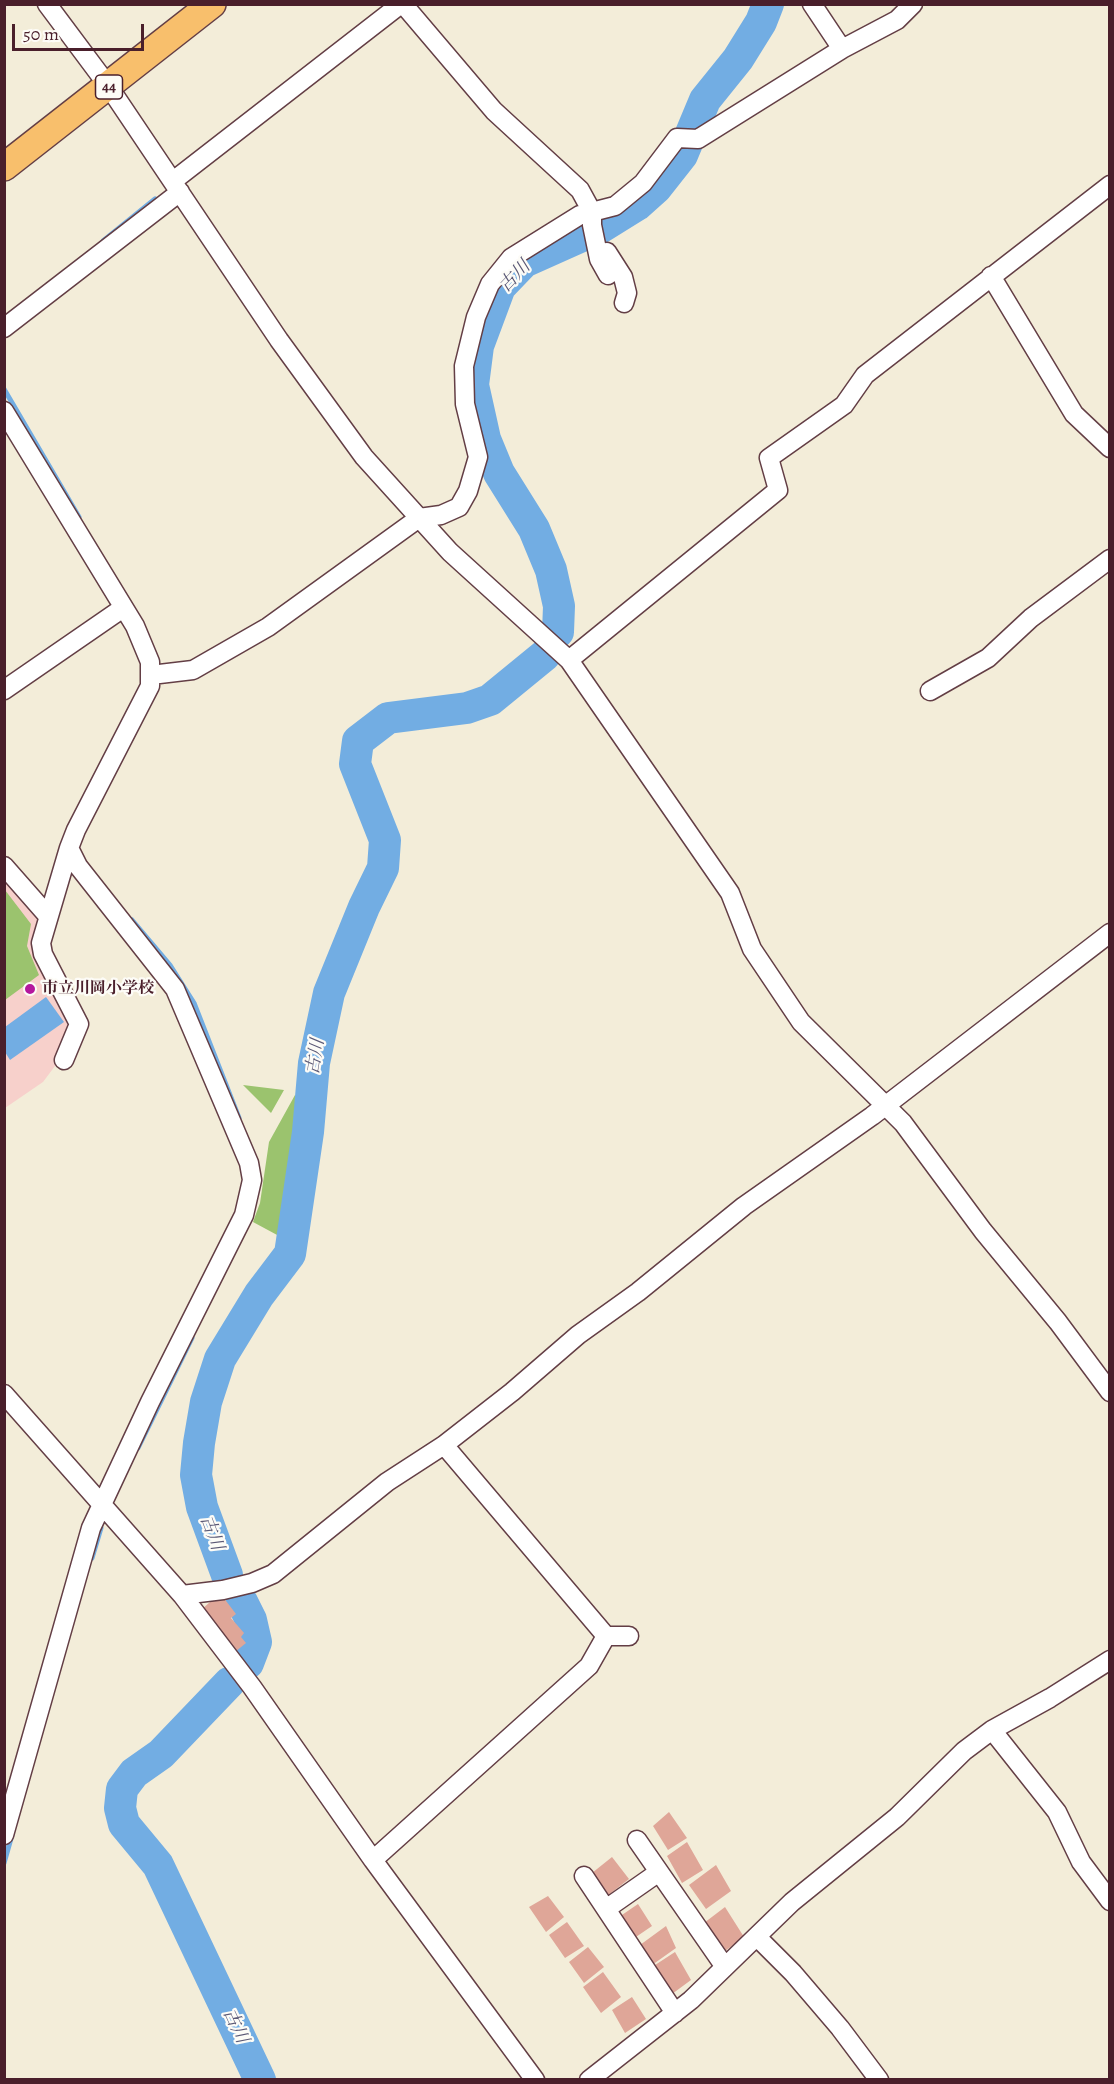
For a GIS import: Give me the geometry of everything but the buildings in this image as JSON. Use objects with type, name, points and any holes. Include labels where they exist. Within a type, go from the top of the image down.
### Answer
[{"type":"main road","name":"44","points":[[4,167],[212,4]]},
{"type":"street","points":[[47,4],[109,87],[279,340],[351,439],[450,552],[569,660],[730,893],[752,949],[801,1022],[887,1104],[1110,1392]]},
{"type":"street","points":[[4,328],[402,4],[449,62],[494,111],[580,190],[593,224],[623,277],[627,292],[624,303]]},
{"type":"street","points":[[812,4],[842,49]]},
{"type":"street","points":[[593,224],[643,183],[678,138],[698,139],[842,49],[897,20],[913,4]]},
{"type":"street","points":[[569,660],[778,490],[769,458],[844,405],[865,375],[1110,185]]},
{"type":"street","points":[[151,675],[193,670],[268,627],[419,518],[441,515],[459,507],[468,490],[478,457],[465,404],[464,366],[476,317],[490,284],[511,258],[554,229],[580,215],[593,224],[599,259],[608,276]]},
{"type":"street","points":[[991,276],[1074,414],[1110,448]]},
{"type":"street","points":[[4,411],[145,647],[151,675],[150,686],[76,830],[41,943],[43,954],[80,1024],[64,1060]]},
{"type":"street","points":[[930,691],[988,658],[1031,618],[1110,559]]},
{"type":"street","points":[[4,690],[123,608]]},
{"type":"street","points":[[4,1835],[91,1528],[101,1502],[244,1215],[252,1180],[249,1163],[175,989],[78,866],[69,848]]},
{"type":"street","points":[[4,866],[48,916]]},
{"type":"street","points":[[182,1595],[233,1588],[273,1574],[387,1482],[444,1445],[512,1392],[578,1335],[646,1286],[744,1206],[887,1104],[1110,933]]},
{"type":"street","points":[[4,1394],[182,1595],[252,1687],[373,1860],[535,2079]]},
{"type":"street","points":[[444,1445],[606,1636]]},
{"type":"street","points":[[606,1636],[629,1635]]},
{"type":"street","points":[[373,1860],[589,1666],[606,1636]]},
{"type":"street","points":[[589,2079],[675,2013],[792,1902],[897,1817],[964,1751],[992,1730],[1050,1698],[1110,1660]]},
{"type":"street","points":[[992,1730],[1057,1812],[1081,1862],[1110,1901]]},
{"type":"street","points":[[637,1840],[724,1967]]},
{"type":"street","points":[[606,1909],[659,1872]]},
{"type":"street","points":[[584,1876],[675,2013]]},
{"type":"street","points":[[757,1936],[824,2009],[879,2079]]},
{"type":"shaded area","name":"市立川岡小学校","points":[[4,879],[41,923],[72,1022],[55,1066],[43,1082],[5,1108]]},
{"type":"green space","points":[[5,890],[31,924],[27,946],[39,975],[5,1000]]},
{"type":"green space","points":[[243,1085],[284,1090],[271,1113]]},
{"type":"green space","points":[[295,1095],[302,1100],[287,1236],[281,1247],[279,1236],[253,1222],[260,1203],[269,1142]]},
{"type":"water","points":[[46,997],[64,1022],[10,1060],[5,1052],[5,1027]]},
{"type":"waterway","name":"古川","points":[[558,632],[559,606],[551,570],[534,529],[499,473],[485,439],[473,385],[478,346],[500,287],[524,262],[600,228],[637,205],[656,188],[682,155],[705,100],[738,59],[761,22],[768,4]]},
{"type":"waterway","points":[[103,241],[155,199]]},
{"type":"waterway","points":[[4,389],[79,517]]},
{"type":"waterway","name":"古川","points":[[227,1575],[202,1507],[196,1475],[199,1443],[206,1402],[220,1359],[259,1295],[290,1254],[308,1132],[314,1063],[329,993],[364,907],[383,868],[385,840],[355,764],[358,741],[388,718],[467,708],[490,700],[545,655]]},
{"type":"waterway","points":[[132,920],[170,965],[194,1003],[239,1118]]},
{"type":"waterway","points":[[138,1448],[192,1338]]},
{"type":"waterway","points":[[92,1558],[101,1528]]},
{"type":"waterway","name":"古川","points":[[242,1602],[251,1620],[256,1642],[248,1663]]},
{"type":"waterway","name":"古川","points":[[229,1683],[161,1754],[134,1773],[122,1789],[120,1808],[124,1824],[158,1865],[260,2080]]},
{"type":"waterway","points":[[4,1863],[12,1835]]},
{"type":"place","name":"市立川岡小学校","points":[[30,989]]}]
